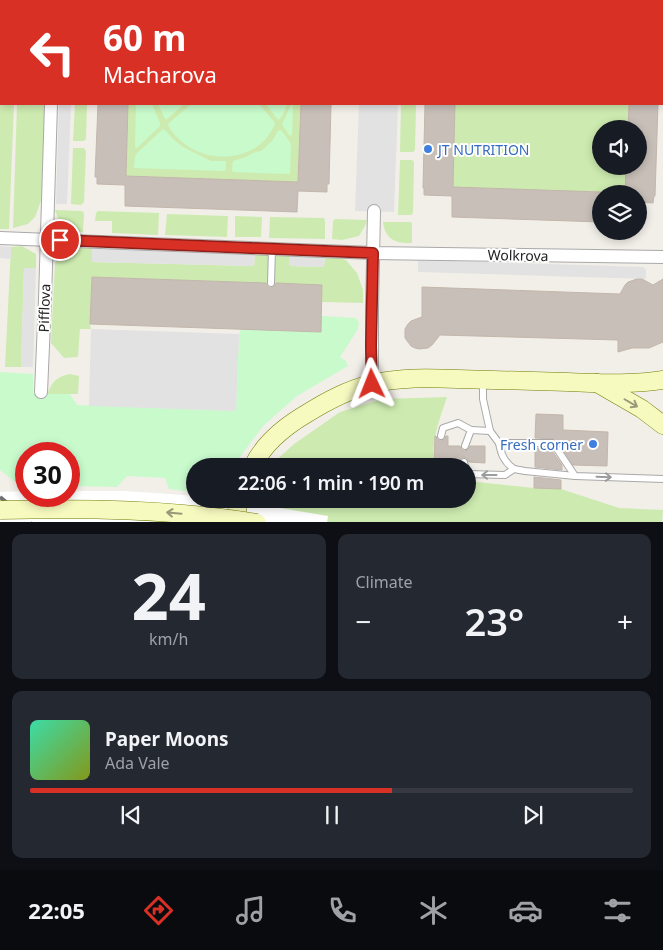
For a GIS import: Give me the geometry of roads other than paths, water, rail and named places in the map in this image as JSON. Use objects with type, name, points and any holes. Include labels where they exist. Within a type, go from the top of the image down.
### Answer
[{"type":"street","name":"Pifflova","points":[[41,392],[51,105]]},
{"type":"street","points":[[372,384],[374,211]]},
{"type":"street","name":"Wolkrova","points":[[0,238],[373,253],[663,257]]},
{"type":"street","points":[[257,458],[262,449],[298,419],[339,395],[372,384],[403,379],[433,378],[597,383],[663,380]]},
{"type":"street","points":[[597,383],[642,409],[663,425]]},
{"type":"street","points":[[234,522],[237,508]]},
{"type":"street","points":[[0,510],[91,509],[149,511],[257,522]]},
{"type":"lane","points":[[272,249],[272,283]]},
{"type":"lane","points":[[483,380],[483,399],[490,431],[499,443],[501,454],[505,461],[514,469],[575,476],[663,479]]},
{"type":"lane","points":[[441,436],[444,428],[458,423],[471,430],[490,431]]},
{"type":"lane","points":[[465,446],[471,430]]},
{"type":"lane","points":[[499,443],[553,443],[575,476]]},
{"type":"lane","points":[[476,474],[505,475],[514,469]]},
{"type":"railway","points":[[0,497],[30,522]]},
{"type":"place","name":"JT NUTRITION","points":[[428,149]]},
{"type":"place","name":"Fresh corner","points":[[593,444]]}]
